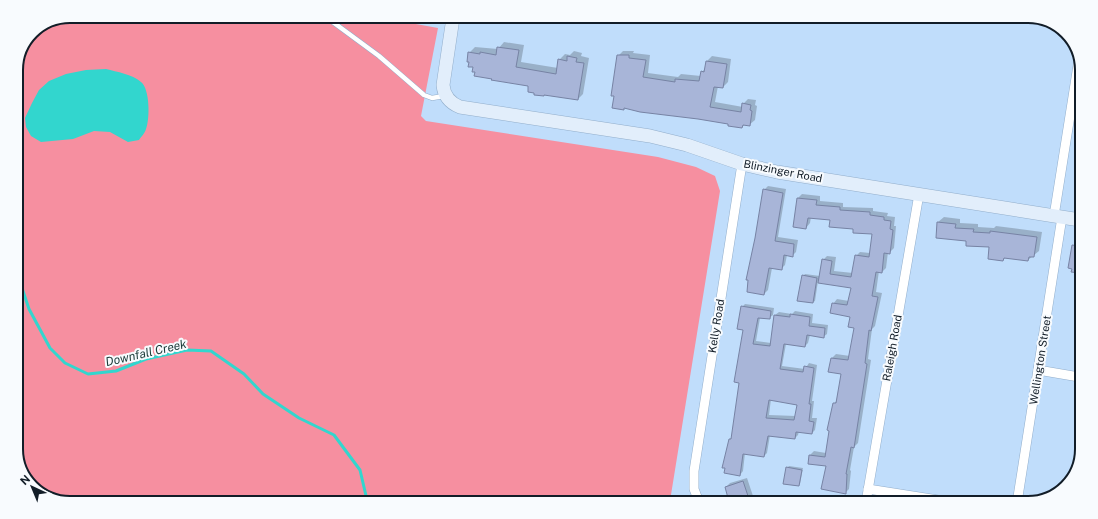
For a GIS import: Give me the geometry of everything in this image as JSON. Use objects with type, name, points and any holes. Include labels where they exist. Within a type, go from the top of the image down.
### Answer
[{"type":"street","points":[[445,96],[443,82],[452,23]]},
{"type":"street","name":"Wellington Street","points":[[1019,496],[1038,370],[1075,89]]},
{"type":"street","name":"Blinzinger Road","points":[[445,96],[452,103],[460,107],[650,136],[687,145],[742,164],[776,172],[1075,219]]},
{"type":"street","name":"Kelly Road","points":[[697,496],[694,489],[694,471],[742,164]]},
{"type":"street","name":"Raleigh Road","points":[[867,496],[919,194]]},
{"type":"street","points":[[1038,370],[1075,376]]},
{"type":"street","points":[[868,489],[912,496]]},
{"type":"lane","points":[[334,23],[379,56],[424,95],[432,98],[445,96]]},
{"type":"shaded area","points":[[70,23],[410,23],[438,28],[421,116],[426,121],[658,157],[696,167],[715,176],[720,191],[671,496],[70,496],[52,492],[52,467],[27,467],[23,452],[23,67],[31,44],[44,31],[52,27]]},
{"type":"shaded area","points":[[106,69],[133,77],[144,86],[148,97],[148,118],[144,133],[139,140],[128,142],[110,132],[94,131],[73,139],[41,142],[31,136],[26,127],[25,118],[39,90],[49,81],[66,74],[86,70]]},
{"type":"building","points":[[497,47],[519,50],[516,67],[556,74],[558,59],[567,61],[567,56],[577,58],[576,62],[584,63],[578,100],[534,95],[534,93],[528,92],[528,86],[474,76],[475,72],[472,72],[473,67],[468,67],[468,52],[480,54],[480,52],[496,55]]},
{"type":"building","points":[[617,55],[629,55],[629,58],[646,60],[643,77],[675,82],[675,79],[699,81],[701,71],[704,72],[706,61],[727,64],[723,88],[714,87],[710,107],[741,112],[742,103],[751,105],[750,110],[752,111],[750,126],[743,125],[742,128],[698,119],[640,112],[624,108],[624,110],[612,108],[614,96],[611,96]]},
{"type":"building","points":[[763,189],[783,193],[775,241],[794,244],[793,257],[784,255],[782,270],[769,268],[764,295],[747,292],[748,280],[746,280]]},
{"type":"building","points":[[797,198],[817,200],[816,205],[840,207],[840,210],[870,212],[870,215],[884,217],[884,220],[891,221],[890,229],[893,230],[890,254],[884,253],[882,273],[876,272],[872,296],[878,297],[871,331],[869,330],[865,363],[867,364],[854,448],[851,447],[846,474],[846,494],[821,489],[826,466],[808,464],[809,455],[825,457],[829,431],[827,430],[833,403],[836,403],[841,374],[828,372],[831,358],[848,360],[854,328],[848,327],[850,317],[830,313],[832,303],[847,305],[851,288],[818,283],[822,259],[832,261],[830,274],[851,277],[855,255],[869,257],[872,234],[853,233],[853,229],[829,227],[830,220],[808,218],[806,229],[793,227]]},
{"type":"building","points":[[937,222],[956,224],[955,228],[974,229],[973,232],[990,233],[990,231],[1037,237],[1034,257],[1029,257],[1028,261],[1004,258],[1003,261],[988,259],[989,247],[966,246],[966,241],[936,238]]},
{"type":"building","points":[[1072,245],[1075,245],[1075,272],[1071,272],[1072,269],[1068,268]]},
{"type":"building","points":[[802,275],[817,278],[813,303],[797,301]]},
{"type":"building","points":[[741,306],[771,311],[770,319],[758,318],[753,344],[770,346],[774,315],[790,317],[790,314],[810,317],[809,326],[825,328],[824,338],[807,335],[805,347],[784,344],[780,369],[803,372],[804,366],[814,368],[809,404],[811,404],[809,421],[814,422],[812,434],[796,432],[795,439],[768,436],[764,457],[743,454],[740,476],[724,473],[725,468],[722,468],[729,439],[731,439],[739,383],[734,382],[743,330],[737,329]],"holes":[[[769,400],[797,405],[794,420],[766,418]]]},
{"type":"building","points":[[786,467],[802,470],[799,486],[783,484]]},
{"type":"building","points":[[743,481],[748,496],[727,496],[725,487]]},
{"type":"waterway","name":"Downfall Creek","points":[[23,291],[29,309],[50,348],[65,363],[88,374],[116,371],[146,359],[187,350],[211,351],[244,374],[263,394],[299,418],[334,435],[360,470],[366,496]]}]
